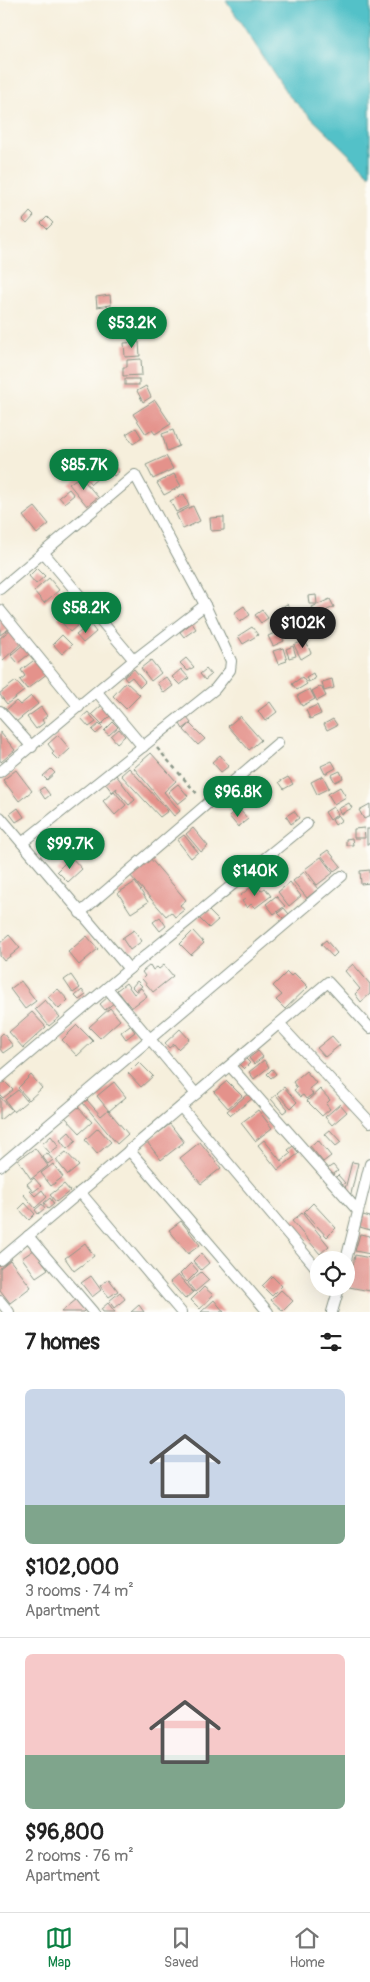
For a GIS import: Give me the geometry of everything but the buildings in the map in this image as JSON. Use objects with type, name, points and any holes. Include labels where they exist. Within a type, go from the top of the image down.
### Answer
[{"type":"street","points":[[0,589],[135,475],[205,605],[231,661],[230,670],[215,689],[22,843]]},
{"type":"street","points":[[43,552],[134,660]]},
{"type":"street","points":[[0,772],[134,660],[205,605]]},
{"type":"street","points":[[0,610],[79,707]]},
{"type":"street","points":[[97,692],[147,744]]},
{"type":"street","points":[[0,711],[32,747]]},
{"type":"street","points":[[80,913],[278,743]]},
{"type":"street","points":[[0,817],[80,913],[130,969]]},
{"type":"street","points":[[0,1078],[307,824]]},
{"type":"street","points":[[0,1166],[342,876]]},
{"type":"street","points":[[0,1260],[328,982],[370,1028]]},
{"type":"street","points":[[107,988],[196,1094]]},
{"type":"street","points":[[279,1024],[370,1122]]},
{"type":"street","points":[[230,1066],[358,1211]]},
{"type":"street","points":[[181,1107],[310,1260]]},
{"type":"street","points":[[130,1150],[268,1312]]},
{"type":"street","points":[[348,1251],[370,1164]]},
{"type":"street","points":[[80,1192],[181,1312]]},
{"type":"street","points":[[28,1236],[93,1312]]},
{"type":"street","points":[[332,1312],[335,1296]]},
{"type":"street","points":[[0,1301],[10,1312]]},
{"type":"path","points":[[147,744],[207,805]]},
{"type":"water","points":[[226,0],[370,0],[370,175],[288,95]]}]
